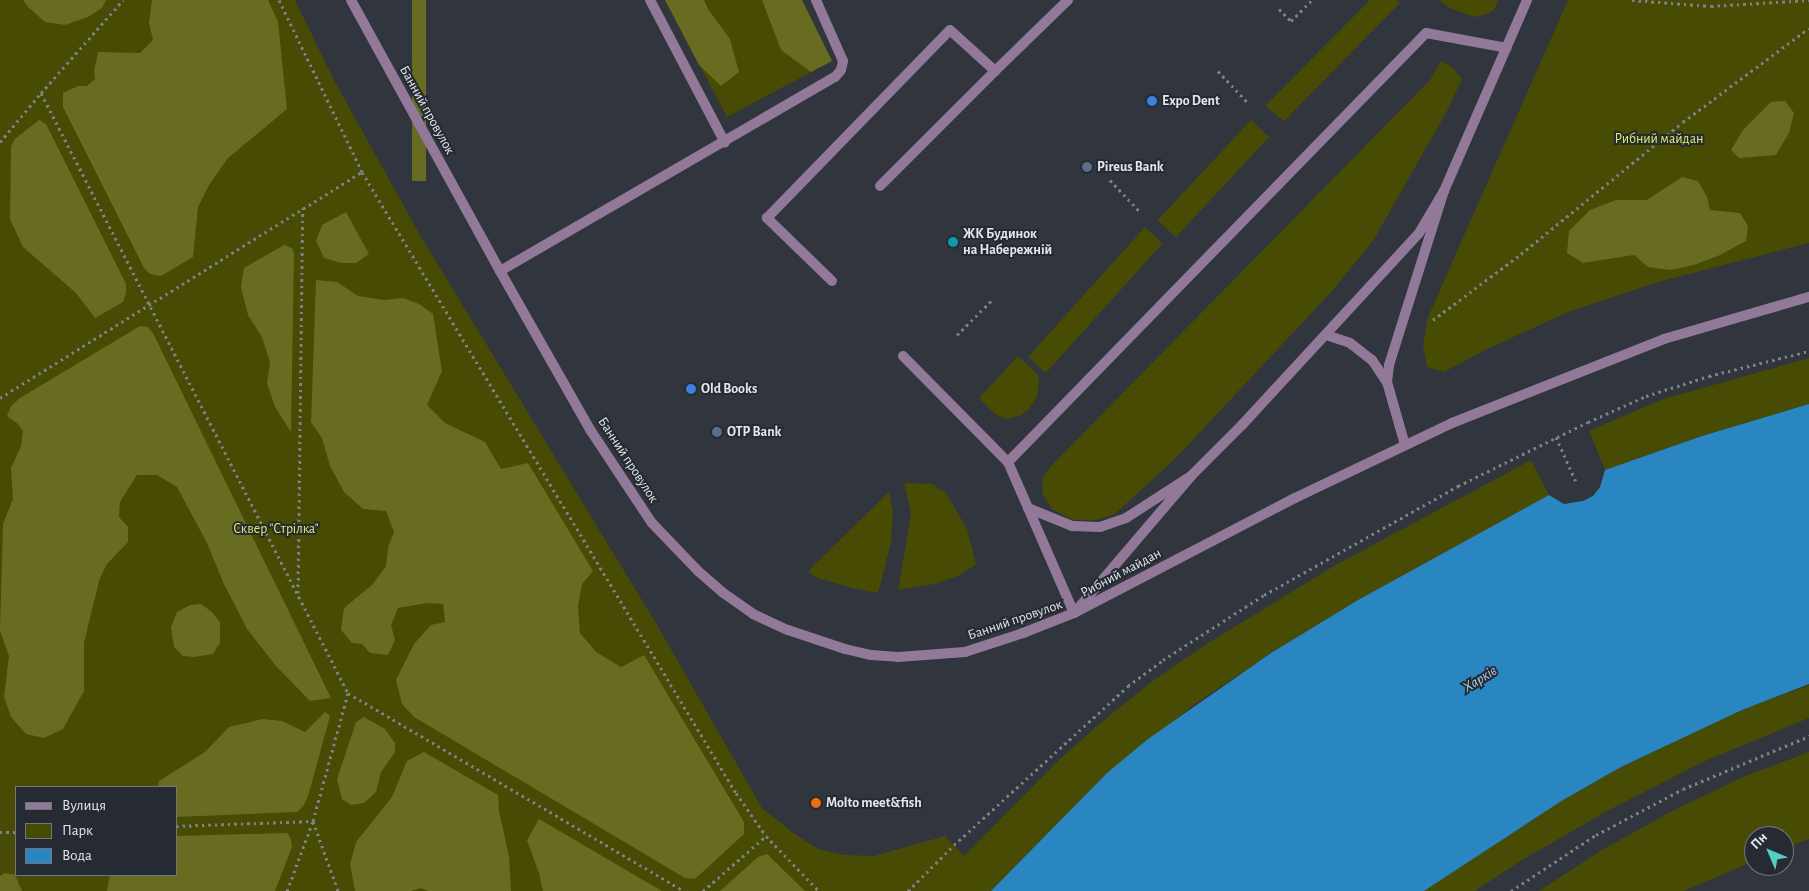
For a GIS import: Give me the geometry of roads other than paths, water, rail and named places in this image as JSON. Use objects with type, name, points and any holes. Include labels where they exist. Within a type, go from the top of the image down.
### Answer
[{"type":"street","name":"Банний провулок","points":[[351,0],[500,271],[592,431],[652,523],[698,571],[722,592],[753,614],[788,630],[845,649],[898,657],[965,652],[990,645],[1074,613]]},
{"type":"street","points":[[650,0],[725,143]]},
{"type":"street","points":[[500,271],[725,143],[835,77],[840,70],[843,60],[816,0]]},
{"type":"street","points":[[880,186],[1068,0]]},
{"type":"street","name":"Рибний майдан","points":[[1074,613],[1191,476],[1326,335],[1419,233],[1444,191],[1528,0]]},
{"type":"street","points":[[832,281],[767,218],[950,30],[995,71]]},
{"type":"street","points":[[1008,462],[1426,32],[1507,48]]},
{"type":"street","points":[[1387,382],[1395,342],[1444,191]]},
{"type":"street","name":"Рибний майдан","points":[[1074,613],[1295,498],[1452,423],[1664,338],[1809,297]]},
{"type":"street","points":[[1326,335],[1350,344],[1372,360],[1387,382],[1405,445]]},
{"type":"street","points":[[903,356],[1008,462],[1074,613]]},
{"type":"street","points":[[1028,508],[1072,526],[1100,528],[1126,518],[1191,476]]},
{"type":"water","name":"Харків","points":[[1809,404],[1809,684],[1742,710],[1621,767],[1563,800],[1424,891],[991,891],[1107,773],[1148,739],[1271,653],[1358,600],[1549,495],[1564,504],[1583,501],[1593,496],[1600,487],[1605,470],[1702,436]]},
{"type":"place","name":"Expo Dent","points":[[1152,101]]},
{"type":"place","name":"Pireus Bank","points":[[1087,167]]},
{"type":"place","name":"ЖК Будинок на Набережній","points":[[953,242]]},
{"type":"place","name":"Old Books","points":[[691,389]]},
{"type":"place","name":"OTP Bank","points":[[717,432]]},
{"type":"place","name":"Molto meet&fish","points":[[816,803]]},
{"type":"park label","name":"Сквер \"Стрілка\"","points":[[276,529]]}]
